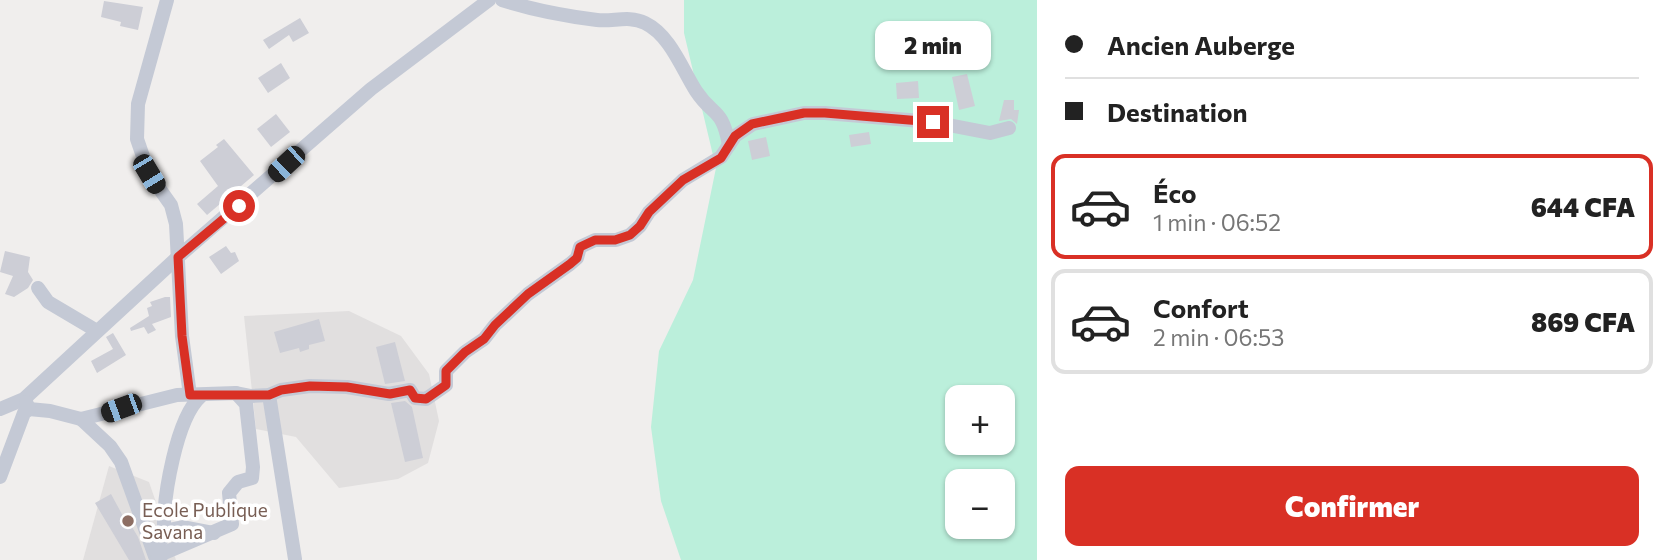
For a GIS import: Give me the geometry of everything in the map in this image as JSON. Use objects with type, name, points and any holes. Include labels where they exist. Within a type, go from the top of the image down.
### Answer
[{"type":"street","points":[[156,556],[164,531],[168,474],[196,396],[182,336],[176,224],[171,205],[149,174],[137,139],[138,104],[167,0]]},
{"type":"street","points":[[0,477],[27,404],[97,331],[371,89],[489,0]]},
{"type":"street","points":[[502,0],[558,14],[597,20],[629,19],[645,23],[663,38],[697,93],[721,117],[729,145]]},
{"type":"street","points":[[81,419],[159,398],[236,393],[269,395],[281,390],[310,386],[347,387],[390,394],[410,390],[415,398],[421,400],[433,396],[446,385],[446,371],[465,352],[484,339],[528,294],[577,258],[580,247],[595,240],[615,240],[630,235],[649,212],[683,180],[721,158],[742,129],[752,124],[804,113],[903,119],[958,126],[990,134],[1009,128]]},
{"type":"street","points":[[38,288],[48,302],[97,331]]},
{"type":"street","points":[[156,556],[232,524],[229,493],[238,482],[252,478],[253,467],[246,404],[236,393]]},
{"type":"street","points":[[269,395],[295,559]]},
{"type":"street","points":[[0,409],[27,404],[81,419],[110,446],[121,462],[156,556]]},
{"type":"street","points":[[164,531],[183,527],[215,533]]},
{"type":"shaded area","points":[[349,311],[401,336],[429,374],[439,421],[428,463],[398,479],[339,488],[296,437],[256,429],[244,316]]},
{"type":"shaded area","name":"Ecole Publique Savana","points":[[109,466],[149,482],[176,560],[83,560]]},
{"type":"green space","points":[[684,0],[1037,0],[1037,560],[681,560],[661,501],[651,427],[659,351],[693,280],[716,168],[684,33]]},
{"type":"building","points":[[104,1],[143,7],[138,30],[120,26],[121,22],[101,17]]},
{"type":"building","points":[[300,18],[309,33],[293,42],[289,35],[269,49],[263,40]]},
{"type":"building","points":[[281,63],[290,78],[268,93],[258,78]]},
{"type":"building","points":[[967,74],[975,106],[959,110],[952,77]]},
{"type":"building","points":[[918,81],[919,98],[897,99],[896,83]]},
{"type":"building","points":[[1004,100],[1014,100],[1014,110],[1019,110],[1017,124],[1011,119],[999,121]]},
{"type":"building","points":[[276,114],[290,132],[271,147],[257,129]]},
{"type":"building","points":[[869,132],[871,144],[851,147],[849,135]]},
{"type":"building","points":[[766,137],[770,156],[752,160],[748,141]]},
{"type":"building","points":[[224,139],[254,175],[207,215],[197,204],[218,186],[200,161]]},
{"type":"building","points":[[226,246],[231,253],[235,252],[239,261],[221,274],[209,257]]},
{"type":"building","points":[[5,251],[30,257],[28,272],[33,280],[28,288],[14,297],[5,294],[13,276],[0,272]]},
{"type":"building","points":[[170,297],[171,317],[152,324],[156,330],[148,334],[144,327],[131,331],[130,328],[149,316],[147,308],[152,306],[150,302]]},
{"type":"building","points":[[319,319],[325,341],[309,345],[309,349],[300,352],[299,348],[280,353],[274,332]]},
{"type":"building","points":[[113,333],[126,355],[97,373],[91,361],[113,349],[106,337]]},
{"type":"building","points":[[395,342],[405,381],[385,384],[376,347]]},
{"type":"building","points":[[405,401],[412,407],[423,458],[405,462],[391,403]]},
{"type":"building","points":[[111,494],[130,529],[132,527],[138,537],[146,560],[129,560],[95,503]]},
{"type":"place","name":"Ecole Publique Savana","points":[[128,521]]},
{"type":"route","points":[[239,206],[178,257],[182,336],[190,395],[269,395],[281,390],[310,386],[347,387],[390,394],[410,390],[415,398],[421,400],[433,396],[446,385],[446,371],[458,362],[465,352],[484,339],[528,294],[577,258],[580,247],[595,240],[615,240],[630,235],[649,212],[683,180],[721,158],[742,129],[771,119],[804,113],[853,114],[933,122]]}]
